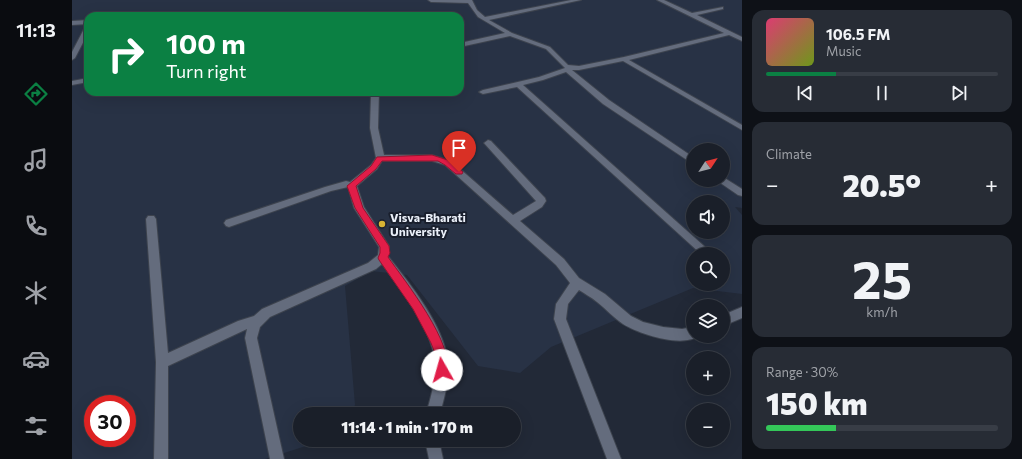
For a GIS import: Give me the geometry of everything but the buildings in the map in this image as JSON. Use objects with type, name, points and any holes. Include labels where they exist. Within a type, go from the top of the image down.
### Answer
[{"type":"street","points":[[431,0],[469,1],[471,7],[485,19],[510,34],[548,48],[606,102],[686,156]]},
{"type":"street","points":[[485,19],[578,0]]},
{"type":"street","points":[[660,0],[742,39]]},
{"type":"street","points":[[692,15],[721,8]]},
{"type":"street","points":[[72,23],[84,22]]},
{"type":"street","points":[[483,92],[519,85],[569,69],[624,59],[730,33]]},
{"type":"street","points":[[464,44],[510,34]]},
{"type":"street","points":[[72,58],[84,35]]},
{"type":"street","points":[[624,59],[742,128]]},
{"type":"street","points":[[72,83],[84,81]]},
{"type":"street","points":[[519,85],[700,247]]},
{"type":"street","points":[[352,186],[374,167],[380,158],[374,128],[375,96]]},
{"type":"street","points":[[488,143],[540,198],[541,201],[539,204],[513,220]]},
{"type":"street","points":[[380,158],[432,158],[448,163],[560,262],[575,281],[601,298],[627,320],[641,327],[663,333],[682,335],[686,334]]},
{"type":"street","points":[[229,223],[328,189],[346,184],[352,186]]},
{"type":"street","points":[[730,185],[741,193]]},
{"type":"street","points":[[162,362],[242,325],[257,320],[266,313],[292,300],[372,266],[383,258],[385,253],[384,246],[359,208],[352,186]]},
{"type":"street","points":[[151,219],[162,362],[161,459]]},
{"type":"street","points":[[383,258],[417,306],[436,342],[441,356],[442,383],[435,407]]},
{"type":"street","points":[[575,281],[576,285],[563,301],[560,309],[560,320],[614,459]]},
{"type":"street","points":[[730,318],[742,312]]},
{"type":"street","points":[[257,320],[253,327],[252,338],[277,459]]},
{"type":"street","points":[[433,447],[436,459]]},
{"type":"shaded area","name":"Visva-Bharati University","points":[[72,0],[742,0],[742,208],[735,207],[742,215],[742,294],[718,291],[730,291],[730,247],[686,247],[686,291],[551,347],[520,373],[478,366],[407,275],[371,271],[345,286],[355,405],[354,407],[293,407],[293,447],[303,447],[265,459],[72,459]]},
{"type":"place","name":"Visva-Bharati University","points":[[382,224]]},
{"type":"route","points":[[442,370],[441,356],[436,342],[417,306],[383,258],[385,253],[384,246],[359,208],[352,190],[352,186],[354,182],[374,167],[380,158],[440,159],[448,163],[459,172]]}]
